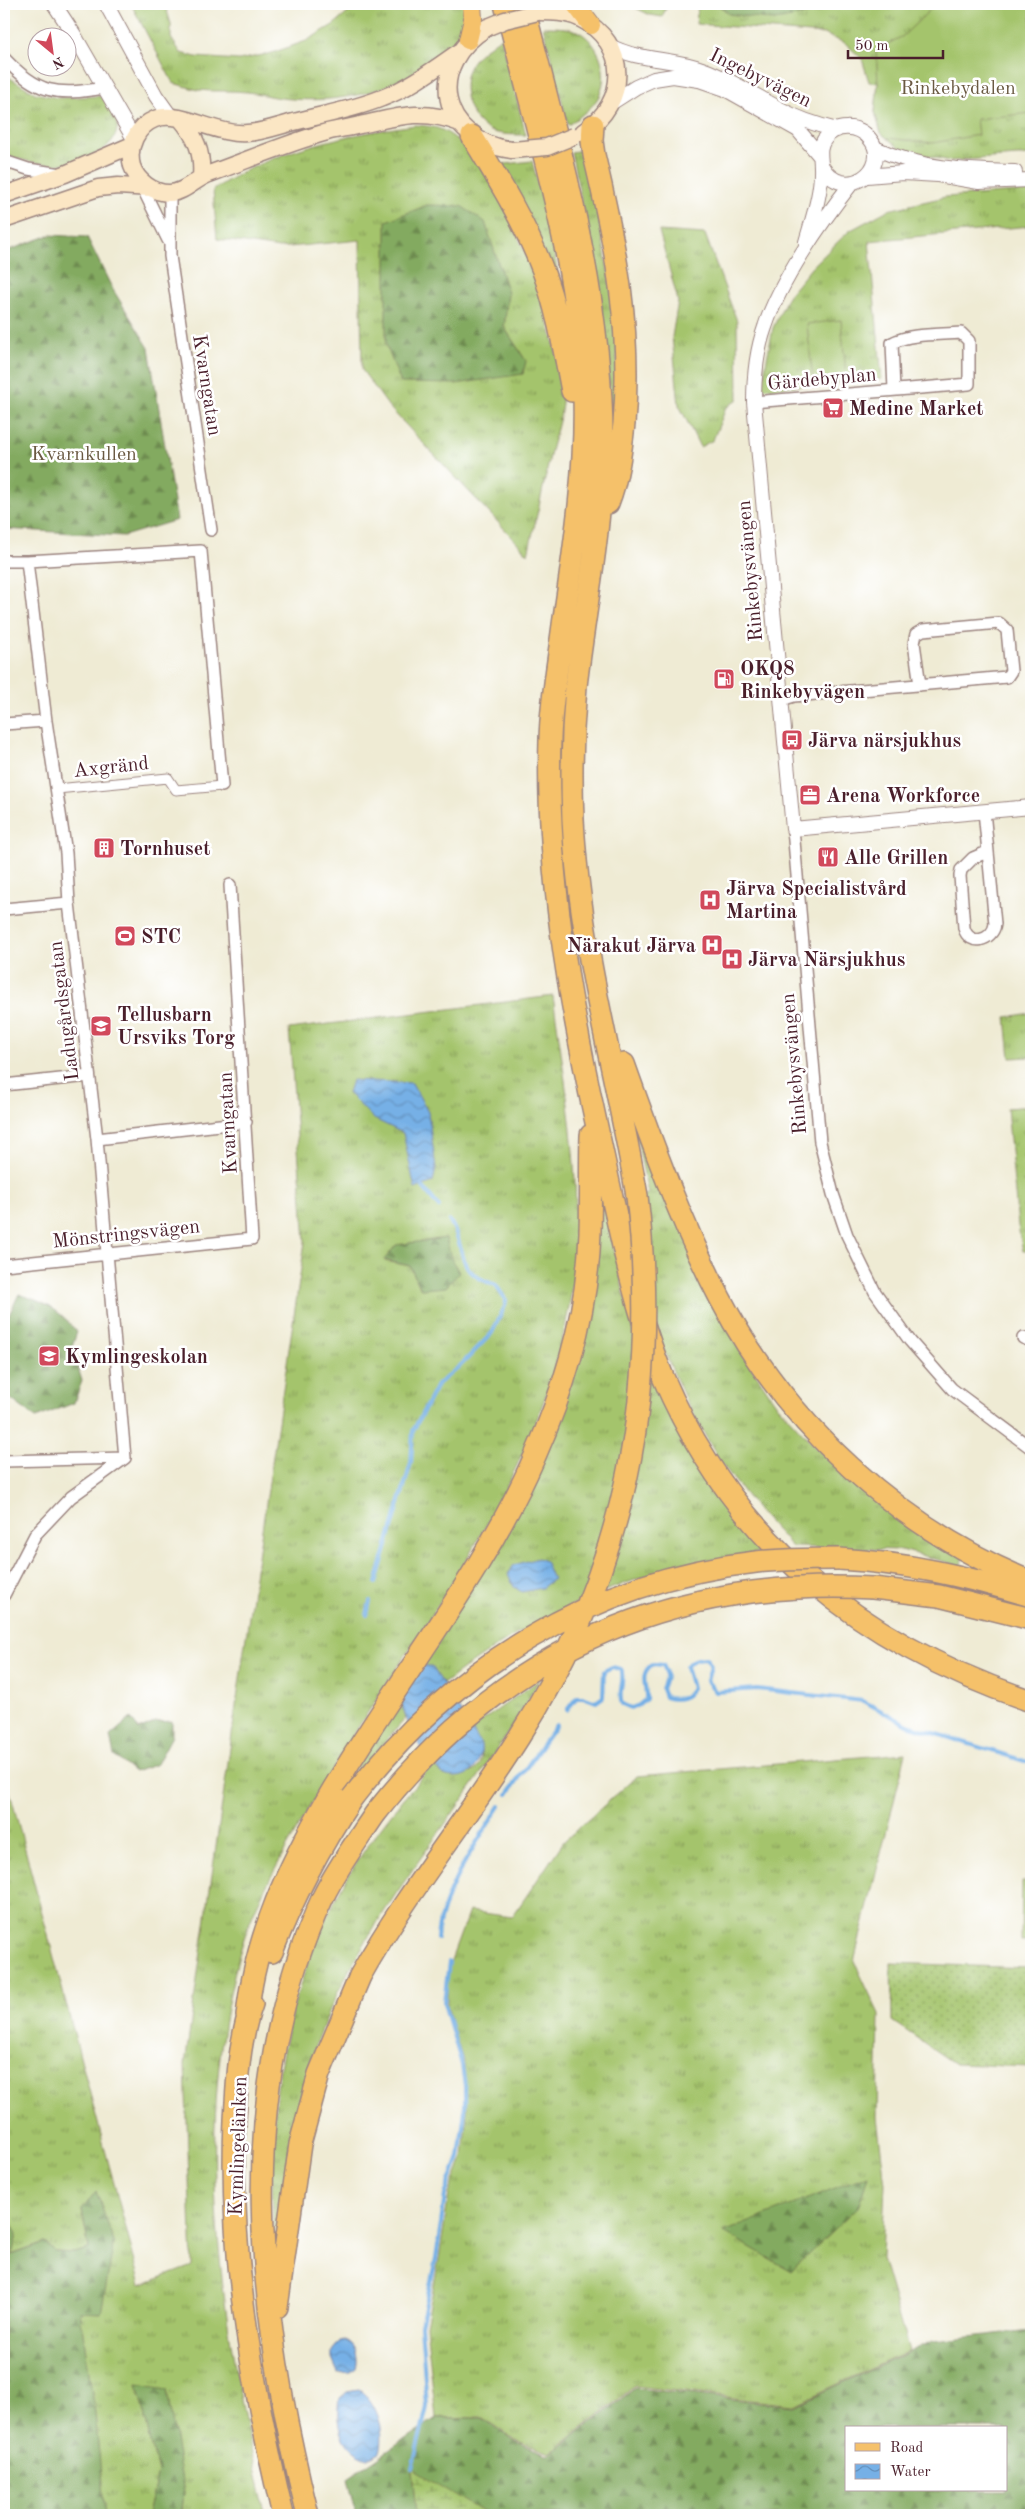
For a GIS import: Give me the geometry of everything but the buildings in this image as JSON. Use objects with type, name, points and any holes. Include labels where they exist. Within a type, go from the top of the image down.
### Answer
[{"type":"highway","points":[[505,4],[558,216],[575,304],[583,381],[584,452],[580,509],[550,732],[549,826],[562,946],[591,1100],[641,1314],[662,1374],[683,1418],[710,1464],[739,1506],[770,1544],[861,1621],[938,1664],[1031,1700]]},
{"type":"highway","points":[[273,2342],[291,2198],[300,2144],[319,2074],[360,1976],[404,1902],[498,1769],[540,1704],[574,1640],[602,1568],[627,1479],[638,1426],[642,1385],[645,1280],[638,1196],[596,984],[583,907],[573,823],[571,767],[576,688],[597,531],[602,451],[598,344],[574,211],[530,8]]},
{"type":"highway","points":[[593,125],[594,156],[621,285],[626,365],[621,457],[612,494],[597,531]]},
{"type":"highway","points":[[466,130],[524,227],[542,269],[562,338],[584,452]]},
{"type":"highway","points":[[596,984],[641,1111],[695,1247],[720,1299],[776,1386],[805,1423],[846,1464],[888,1498],[965,1549],[1031,1582]]},
{"type":"highway","points":[[248,2016],[250,1984],[258,1952],[272,1910],[288,1872],[334,1787],[476,1568],[517,1494],[548,1424],[563,1382],[579,1322],[590,1232],[591,1100]]},
{"type":"highway","name":"Kymlingelänken","points":[[283,2515],[248,2348],[235,2227],[236,2096],[248,2016],[298,1889],[322,1843],[352,1798],[402,1739],[446,1697],[494,1659],[570,1615],[639,1588],[676,1577],[755,1562],[839,1559],[913,1565],[947,1572],[1031,1596]]},
{"type":"highway","name":"Kymlingelänken","points":[[308,2515],[286,2416],[273,2342],[262,2225],[264,2127],[272,2057],[290,1982],[310,1926],[324,1895],[375,1814],[420,1760],[476,1708],[511,1682],[546,1661],[612,1628],[685,1604],[760,1590],[804,1586],[873,1588],[939,1596],[1031,1619]]},
{"type":"main road","points":[[468,40],[473,19],[472,4]]},
{"type":"main road","points":[[4,220],[98,188],[118,186],[146,188],[170,193],[182,190],[201,177],[328,131],[396,116],[432,115],[466,130],[486,145],[512,150],[547,146],[574,136],[593,125],[611,103],[615,93],[618,71],[610,46],[575,4]]},
{"type":"main road","points":[[146,188],[136,174],[131,155],[133,142],[146,124],[155,119],[176,117],[215,131],[246,133],[359,106],[383,98],[404,88],[456,54],[468,40],[488,27],[530,8],[564,13],[578,17],[591,25]]},
{"type":"main road","points":[[456,54],[451,66],[448,89],[453,112],[466,130]]},
{"type":"main road","points":[[176,117],[199,143],[202,162],[201,177]]},
{"type":"main road","points":[[4,195],[65,174],[133,142]]},
{"type":"street","points":[[54,4],[104,88],[133,142]]},
{"type":"street","points":[[106,4],[156,96],[176,117]]},
{"type":"street","name":"Ingebyvägen","points":[[610,46],[626,54],[670,61],[714,73],[728,79],[780,110],[811,123],[837,130]]},
{"type":"street","points":[[6,66],[25,79],[52,92],[81,92],[104,88]]},
{"type":"street","name":"Ingebyvägen","points":[[611,103],[636,87],[654,79],[673,76],[699,80],[725,89],[798,130],[820,160]]},
{"type":"street","points":[[837,130],[845,127],[859,130],[870,139],[876,159],[867,176]]},
{"type":"street","name":"Rinkebysvängen","points":[[804,252],[818,196],[820,160],[824,141],[837,130]]},
{"type":"street","points":[[874,148],[900,159],[940,169],[1031,172]]},
{"type":"street","points":[[4,160],[28,169],[65,174]]},
{"type":"street","points":[[820,160],[826,173],[837,181],[851,184]]},
{"type":"street","name":"Rinkebysvängen","points":[[1031,180],[980,182],[938,175],[903,173],[867,176],[851,184],[804,252],[765,327],[756,359],[754,402],[820,1142],[833,1194],[847,1235],[875,1292],[910,1341],[952,1389],[1031,1448]]},
{"type":"street","points":[[146,188],[170,244]]},
{"type":"street","points":[[170,193],[170,244]]},
{"type":"street","name":"Kvarngatan","points":[[170,244],[211,530]]},
{"type":"street","name":"Gärdebyplan","points":[[754,402],[969,384],[969,340],[961,334],[899,339],[892,342],[894,390]]},
{"type":"street","points":[[4,561],[201,551],[222,786]]},
{"type":"street","name":"Ladugårdsgatan","points":[[27,561],[46,721],[66,852],[69,903],[108,1254],[125,1458]]},
{"type":"street","points":[[781,700],[794,696],[920,685],[1007,677],[1011,671],[1007,630],[1000,623],[923,630],[916,634],[914,643],[920,685]]},
{"type":"street","points":[[4,724],[46,721]]},
{"type":"street","name":"Axgränd","points":[[57,789],[168,778],[176,790],[222,786]]},
{"type":"street","points":[[793,828],[1031,807]]},
{"type":"street","points":[[984,811],[994,931],[984,938],[970,939],[966,935],[964,928],[960,876],[967,862],[987,852]]},
{"type":"street","name":"Kvarngatan","points":[[230,885],[252,1239]]},
{"type":"street","points":[[4,909],[69,903]]},
{"type":"street","points":[[4,1085],[89,1076]]},
{"type":"street","points":[[96,1139],[246,1122]]},
{"type":"street","name":"Mönstringsvägen","points":[[4,1265],[252,1239]]},
{"type":"street","points":[[4,1461],[125,1458]]},
{"type":"street","points":[[4,1595],[35,1535],[71,1497],[125,1458]]},
{"type":"green space","points":[[131,4],[165,4],[171,24],[171,38],[181,53],[196,57],[239,60],[272,53],[306,41],[333,25],[359,4],[466,4],[464,29],[446,49],[426,65],[382,88],[358,95],[308,100],[241,91],[198,90],[173,83]]},
{"type":"green space","points":[[628,4],[668,4],[662,17],[650,15]]},
{"type":"green space","name":"Rinkebydalen","points":[[698,4],[717,4],[729,14],[820,12],[825,4],[1031,4],[1031,155],[950,161],[902,150],[881,133],[875,112],[878,83],[869,82],[862,59],[845,43],[824,34],[696,24]]},
{"type":"green space","points":[[717,4],[825,4],[820,12],[775,20],[729,14]]},
{"type":"green space","name":"Rinkebydalen","points":[[936,4],[1031,4],[1031,113],[976,119],[978,135],[933,143],[887,138],[881,133],[875,112],[878,83],[876,50],[903,36]]},
{"type":"green space","points":[[543,27],[565,28],[577,31],[592,43],[601,59],[603,78],[599,96],[589,108],[568,125]]},
{"type":"green space","points":[[501,37],[526,135],[504,134],[491,131],[477,119],[468,103],[465,84],[470,66],[480,54]]},
{"type":"green space","points":[[10,78],[35,93],[58,98],[100,96],[111,108],[116,119],[117,129],[114,138],[98,153],[64,164],[38,163],[4,155],[4,80]]},
{"type":"green space","points":[[416,125],[429,126],[442,130],[464,146],[486,174],[506,211],[525,253],[541,296],[553,338],[560,374],[562,403],[528,554],[389,407],[362,370],[360,240],[279,248],[217,239],[213,190],[259,164],[285,154],[337,139]],"holes":[[[386,221],[508,293],[504,327],[526,361]]]},
{"type":"green space","points":[[583,150],[600,227],[613,304],[618,386],[614,435],[599,283],[571,152]]},
{"type":"green space","points":[[532,161],[551,232],[565,321],[497,165]]},
{"type":"green space","points":[[1031,191],[1031,226],[869,241],[882,379],[761,389],[773,328],[788,296],[812,267],[849,231],[888,210],[945,197]]},
{"type":"green space","points":[[428,205],[461,206],[485,222],[508,293],[504,327],[526,361],[523,374],[456,384],[401,383],[386,345],[386,221]]},
{"type":"green space","points":[[659,231],[705,234],[737,321],[738,399],[726,408],[713,440],[700,447],[679,405],[672,337],[678,301]]},
{"type":"green space","name":"Kvarnkullen","points":[[50,235],[87,237],[112,288],[149,348],[177,520],[124,536],[4,529],[4,252]]},
{"type":"green space","points":[[841,320],[846,375],[813,381],[807,324]]},
{"type":"green space","points":[[553,996],[567,1092],[575,1189],[575,1254],[568,1313],[554,1371],[534,1427],[509,1481],[481,1534],[450,1586],[362,1721],[307,1812],[264,1891],[250,1922],[239,1955],[224,2025],[216,2095],[215,2165],[218,2236],[226,2307],[237,2377],[266,2515],[181,2515],[184,2493],[138,2385],[158,2472],[148,2515],[4,2515],[4,2283],[101,2312],[82,2210],[89,2249],[74,2253],[55,2252],[45,2243],[11,2255],[10,2221],[4,2224],[4,2177],[6,2172],[4,2172],[4,1770],[141,2285],[192,2266],[185,2064],[305,1242],[289,1029]],"holes":[[[451,1258],[459,1273],[421,1289],[410,1266],[385,1261]]]},
{"type":"green space","points":[[1031,1013],[1031,1057],[1010,1058],[1006,1017]]},
{"type":"green space","points":[[1031,1106],[1031,1251],[1023,1251],[1018,1226],[1007,1108]]},
{"type":"green space","points":[[632,1115],[735,1343],[777,1405],[824,1456],[878,1503],[964,1557],[960,1566],[902,1550],[792,1547],[755,1507],[719,1460],[686,1401],[655,1330],[623,1199],[648,1194]]},
{"type":"green space","points":[[597,1175],[633,1332],[663,1403],[715,1493],[765,1552],[677,1567],[595,1595],[555,1613],[517,1634],[443,1684],[433,1668],[422,1664],[555,1432]]},
{"type":"green space","points":[[446,1238],[451,1258],[459,1273],[446,1287],[421,1289],[410,1266],[384,1260],[396,1245]]},
{"type":"green space","points":[[19,1294],[37,1300],[58,1312],[77,1332],[72,1347],[82,1381],[74,1403],[36,1418],[4,1394],[4,1325]]},
{"type":"green space","points":[[539,1680],[490,1760],[383,1913],[337,1994],[323,2026],[302,2092],[287,2161],[274,2265],[273,2141],[280,2068],[298,1994],[325,1921],[348,1876],[377,1832],[433,1764],[444,1775],[467,1774],[475,1770],[480,1765],[482,1758],[481,1750],[471,1729]]},
{"type":"green space","points":[[400,1699],[406,1718],[366,1763],[329,1811]]},
{"type":"green space","points":[[131,1718],[139,1730],[156,1722],[172,1721],[172,1736],[157,1764],[134,1772],[114,1756],[110,1736]]},
{"type":"green space","points":[[906,1753],[854,1961],[879,2014],[877,2117],[885,2184],[882,2259],[909,2351],[793,2405],[635,2386],[551,2453],[518,2442],[481,2417],[436,2418],[426,2325],[449,2194],[463,2158],[467,2110],[464,2064],[447,2003],[447,1983],[450,1963],[469,1911],[512,1917],[564,1841],[637,1776]]},
{"type":"green space","points":[[1022,1881],[1031,1881],[1031,1941],[1021,1941]]},
{"type":"green space","points":[[891,1963],[1031,1968],[1031,2067],[955,2064],[892,2021]]},
{"type":"green space","points":[[868,2175],[858,2207],[791,2271],[724,2232]]},
{"type":"green space","points":[[96,2191],[114,2242],[101,2313],[80,2312],[95,2413],[105,2515],[4,2515],[4,2224],[10,2220],[17,2235],[12,2255],[45,2243],[55,2252],[74,2253],[89,2249],[82,2210]]},
{"type":"green space","points":[[1031,2330],[1031,2515],[487,2515],[412,2470],[416,2515],[357,2515],[348,2478],[436,2418],[481,2418],[517,2443],[550,2455],[635,2388],[793,2406],[933,2341]]},
{"type":"green space","points":[[137,2385],[167,2390],[184,2493],[181,2515],[148,2515],[158,2472]]},
{"type":"green space","points":[[412,2469],[487,2515],[416,2515]]},
{"type":"water","points":[[352,1080],[412,1083],[428,1112],[436,1168],[433,1182],[415,1189],[403,1133],[374,1119],[348,1093]]},
{"type":"water","points":[[538,1558],[545,1561],[553,1579],[542,1588],[522,1592],[514,1587],[508,1574],[514,1565]]},
{"type":"water","points":[[422,1664],[433,1668],[481,1744],[480,1759],[472,1771],[466,1775],[452,1777],[444,1775],[427,1756],[409,1726],[398,1690]]},
{"type":"water","points":[[345,2340],[352,2345],[356,2352],[356,2368],[350,2372],[338,2373],[332,2359],[332,2351],[340,2341]]},
{"type":"water","points":[[359,2390],[371,2402],[381,2426],[382,2444],[380,2452],[368,2458],[352,2449],[342,2435],[340,2426],[340,2398],[347,2392]]},
{"type":"waterway","points":[[423,1187],[439,1207]]},
{"type":"waterway","points":[[376,1583],[411,1463],[413,1431],[437,1385],[462,1364],[492,1333],[505,1306],[506,1300],[496,1285],[482,1280],[467,1267],[456,1232],[450,1221]]},
{"type":"waterway","points":[[367,1615],[370,1601]]},
{"type":"waterway","points":[[567,1710],[577,1697],[583,1697],[596,1702],[603,1697],[604,1671],[612,1667],[621,1669],[623,1677],[620,1695],[622,1704],[631,1708],[639,1705],[646,1699],[644,1676],[648,1668],[653,1664],[663,1665],[665,1669],[666,1677],[662,1689],[665,1697],[681,1698],[688,1694],[692,1688],[686,1667],[694,1660],[706,1658],[711,1666],[707,1681],[716,1692],[757,1689],[863,1701],[908,1725],[1031,1763]]},
{"type":"waterway","points":[[508,1794],[556,1725]]},
{"type":"waterway","points":[[437,1939],[445,1904],[452,1887],[470,1852],[500,1806]]},
{"type":"waterway","points":[[412,2469],[427,2407],[421,2325],[436,2259],[445,2195],[459,2157],[465,2110],[465,2086],[462,2065],[444,2003],[449,1962]]},
{"type":"place","name":"Medine Market","points":[[833,408]]},
{"type":"place","name":"OKQ8 Rinkebyvägen","points":[[724,679]]},
{"type":"place","name":"Järva närsjukhus","points":[[792,740]]},
{"type":"place","name":"Arena Workforce","points":[[810,795]]},
{"type":"place","name":"Tornhuset","points":[[104,848]]},
{"type":"place","name":"Alle Grillen","points":[[828,857]]},
{"type":"place","name":"Järva Specialistvård Martina","points":[[710,900]]},
{"type":"place","name":"STC","points":[[125,936]]},
{"type":"place","name":"Närakut Järva","points":[[712,945]]},
{"type":"place","name":"Järva Närsjukhus","points":[[732,959]]},
{"type":"place","name":"Tellusbarn Ursviks Torg","points":[[101,1026]]},
{"type":"place","name":"Kymlingeskolan","points":[[49,1356]]}]
